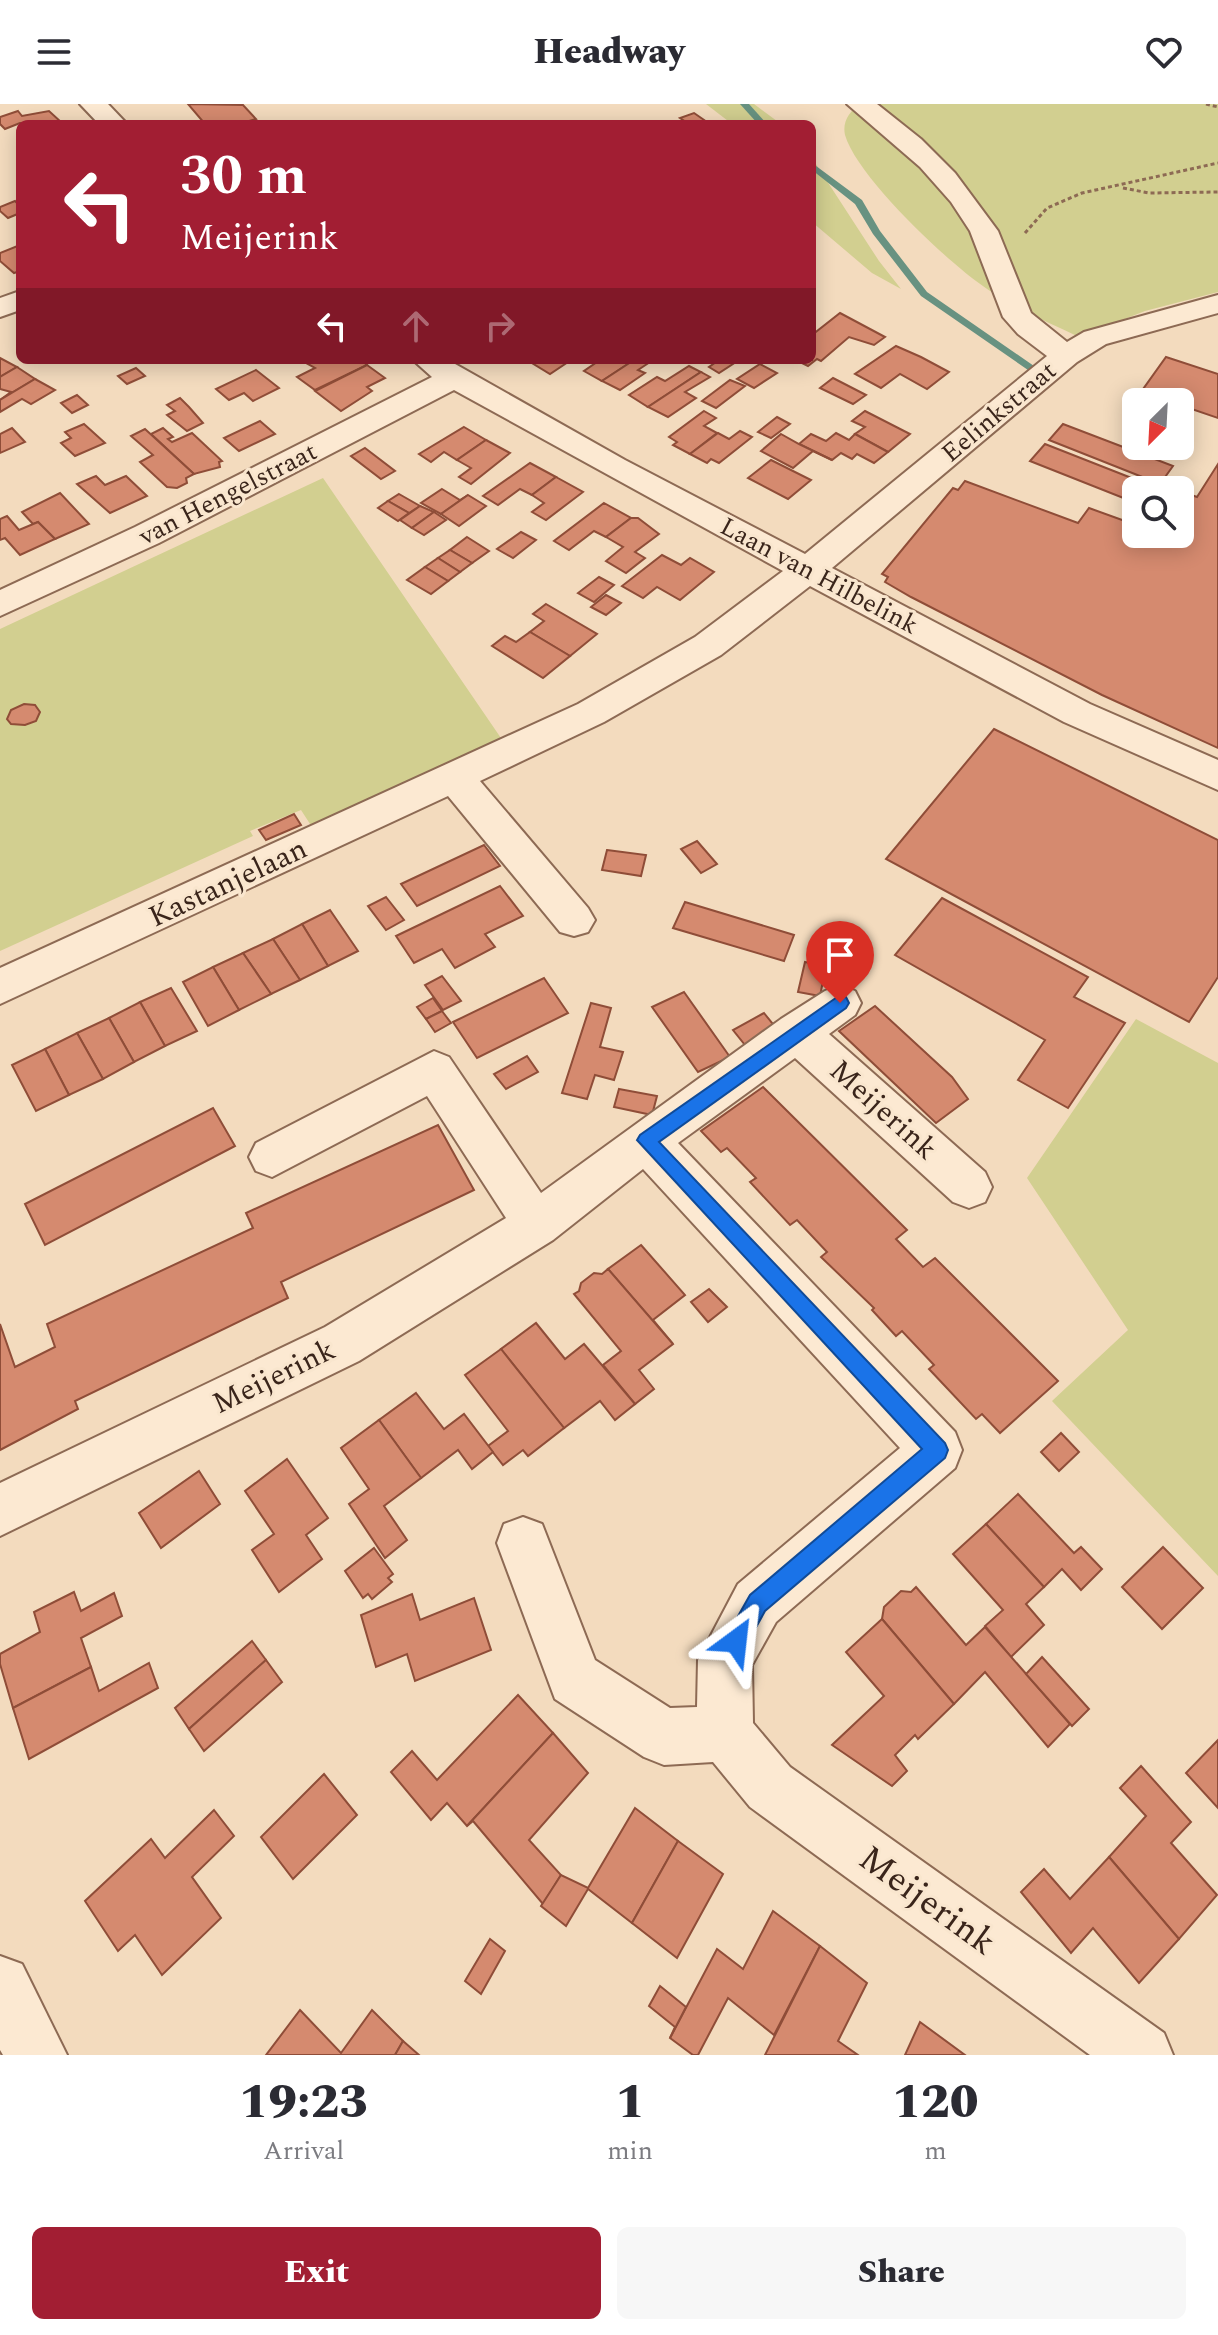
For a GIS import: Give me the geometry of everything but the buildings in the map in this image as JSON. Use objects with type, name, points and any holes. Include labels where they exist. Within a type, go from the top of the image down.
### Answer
[{"type":"street","points":[[93,104],[110,120]]},
{"type":"street","points":[[860,104],[938,170],[986,233],[992,259],[1019,319],[1066,356]]},
{"type":"street","name":"Eelinkstraat","points":[[808,570],[1066,356],[1095,338],[1218,304]]},
{"type":"street","name":"Laan van Hilbelink","points":[[441,369],[1077,713],[1218,776]]},
{"type":"street","name":"van Hengelstraat","points":[[0,604],[147,535],[441,369]]},
{"type":"street","name":"Kastanjelaan","points":[[0,987],[456,779],[591,713],[695,653],[808,570]]},
{"type":"street","points":[[456,779],[574,920]]},
{"type":"street","name":"Meijerink","points":[[0,1510],[342,1344],[536,1225],[646,1140],[840,1003]]},
{"type":"street","name":"Meijerink","points":[[796,1032],[969,1187]]},
{"type":"street","points":[[272,1157],[434,1070],[536,1225]]},
{"type":"street","points":[[523,1543],[575,1679],[664,1737],[725,1733],[725,1660],[757,1603],[937,1450],[646,1140]]},
{"type":"street","name":"Meijerink","points":[[725,1733],[770,1787],[1142,2055]]},
{"type":"street","points":[[0,1986],[36,2055]]},
{"type":"path","points":[[1206,104],[1218,107]]},
{"type":"path","points":[[992,259],[1017,242],[1047,208],[1082,193],[1218,163]]},
{"type":"path","points":[[1118,187],[1149,193],[1218,192]]},
{"type":"shaded area","points":[[706,104],[754,104],[776,120],[727,120]]},
{"type":"shaded area","points":[[860,104],[1218,104],[1218,292],[1145,311],[1079,337],[1026,312],[988,290],[961,269],[882,192],[853,152],[845,135],[848,117]]},
{"type":"shaded area","points":[[816,164],[879,261],[901,289],[872,273],[816,225]]},
{"type":"shaded area","points":[[323,478],[503,741],[312,827],[301,810],[250,831],[253,836],[0,951],[0,629]]},
{"type":"shaded area","points":[[1136,1019],[1218,1063],[1218,1576],[1052,1401],[1128,1330],[1027,1178]]},
{"type":"waterway","points":[[744,104],[759,120]]},
{"type":"waterway","points":[[816,169],[859,202],[876,232],[924,294],[1031,368]]},
{"type":"route","points":[[736,1641],[757,1603],[937,1450],[646,1140],[840,1003]]}]
